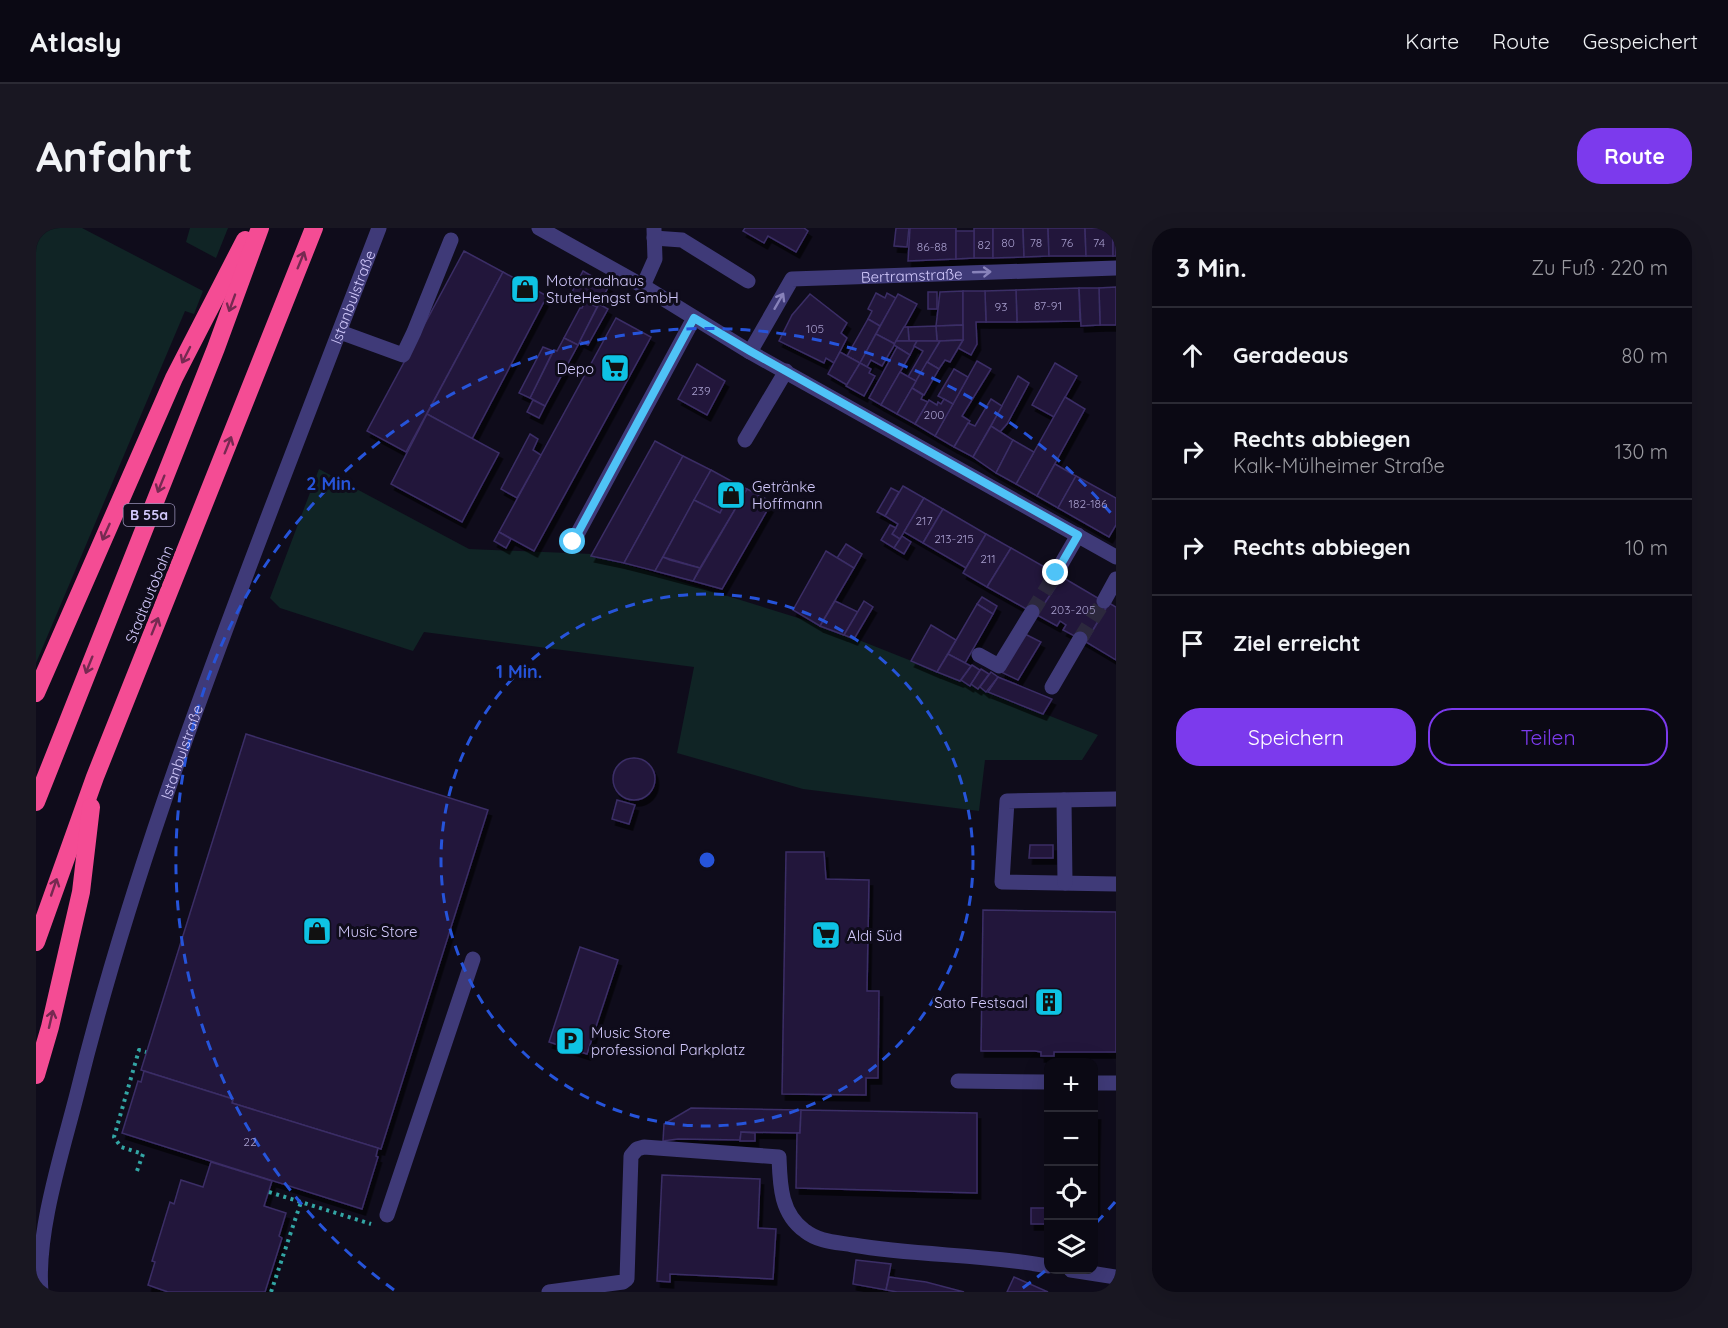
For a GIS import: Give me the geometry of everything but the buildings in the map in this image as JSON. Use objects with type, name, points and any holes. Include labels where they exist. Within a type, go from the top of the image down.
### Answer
[{"type":"highway","points":[[36,693],[174,378],[251,228]]},
{"type":"highway","name":"Stadtautobahn","points":[[36,802],[216,348],[260,228]]},
{"type":"highway","name":"Stadtautobahn","points":[[36,942],[95,777],[314,228]]},
{"type":"highway","points":[[36,1076],[50,1027],[81,892],[95,777]]},
{"type":"street","name":"Istanbulstraße","points":[[41,1292],[42,1250],[51,1194],[92,1035],[138,878],[184,741],[379,228]]},
{"type":"street","points":[[539,228],[643,286],[750,351],[1116,557]]},
{"type":"street","points":[[643,286],[656,259],[654,233],[682,240],[748,281]]},
{"type":"street","points":[[340,332],[403,355],[451,240]]},
{"type":"street","name":"Bertramstraße","points":[[750,351],[792,279],[1116,268]]},
{"type":"street","points":[[573,542],[694,318]]},
{"type":"street","points":[[745,440],[786,371]]},
{"type":"street","points":[[1056,573],[1078,535]]},
{"type":"street","points":[[1104,600],[1116,579]]},
{"type":"street","points":[[979,655],[999,666],[1032,612]]},
{"type":"street","points":[[1052,687],[1080,639]]},
{"type":"street","points":[[1116,799],[1007,801],[1002,882],[1116,884]]},
{"type":"street","points":[[1064,800],[1065,883]]},
{"type":"street","points":[[387,1215],[473,959]]},
{"type":"street","points":[[958,1081],[1044,1082]]},
{"type":"street","points":[[1098,1083],[1116,1083]]},
{"type":"street","points":[[549,1292],[623,1282],[627,1279],[631,1155],[637,1149],[644,1147],[779,1157],[784,1203],[792,1218],[805,1231],[821,1240],[872,1248],[1044,1266]]},
{"type":"street","points":[[1098,1274],[1116,1277]]},
{"type":"path","points":[[137,1171],[143,1154],[121,1147],[114,1137],[139,1050],[146,1052]]},
{"type":"path","points":[[269,1192],[373,1224]]},
{"type":"path","points":[[272,1292],[301,1202]]},
{"type":"green space","points":[[36,228],[82,228],[203,291],[194,314],[185,311],[36,663]]},
{"type":"green space","points":[[190,228],[228,228],[216,258],[186,242]]},
{"type":"green space","points":[[319,469],[469,549],[592,554],[821,625],[1098,735],[1082,760],[985,760],[979,811],[803,789],[677,753],[694,667],[424,632],[413,651],[280,608],[270,598]]},
{"type":"tunnel","points":[[1032,612],[1056,573]]},
{"type":"tunnel","points":[[1080,639],[1104,601]]},
{"type":"place","name":"Motorradhaus StuteHengst GmbH","points":[[525,289]]},
{"type":"place","name":"Depo","points":[[615,368]]},
{"type":"place","name":"Getränke Hoffmann","points":[[731,495]]},
{"type":"place","name":"Music Store","points":[[317,931]]},
{"type":"place","name":"Aldi Süd","points":[[826,935]]},
{"type":"place","name":"Sato Festsaal","points":[[1049,1002]]},
{"type":"place","name":"Music Store professional Parkplatz","points":[[570,1041]]},
{"type":"route","points":[[573,542],[694,318],[1078,535],[1056,573]]}]
